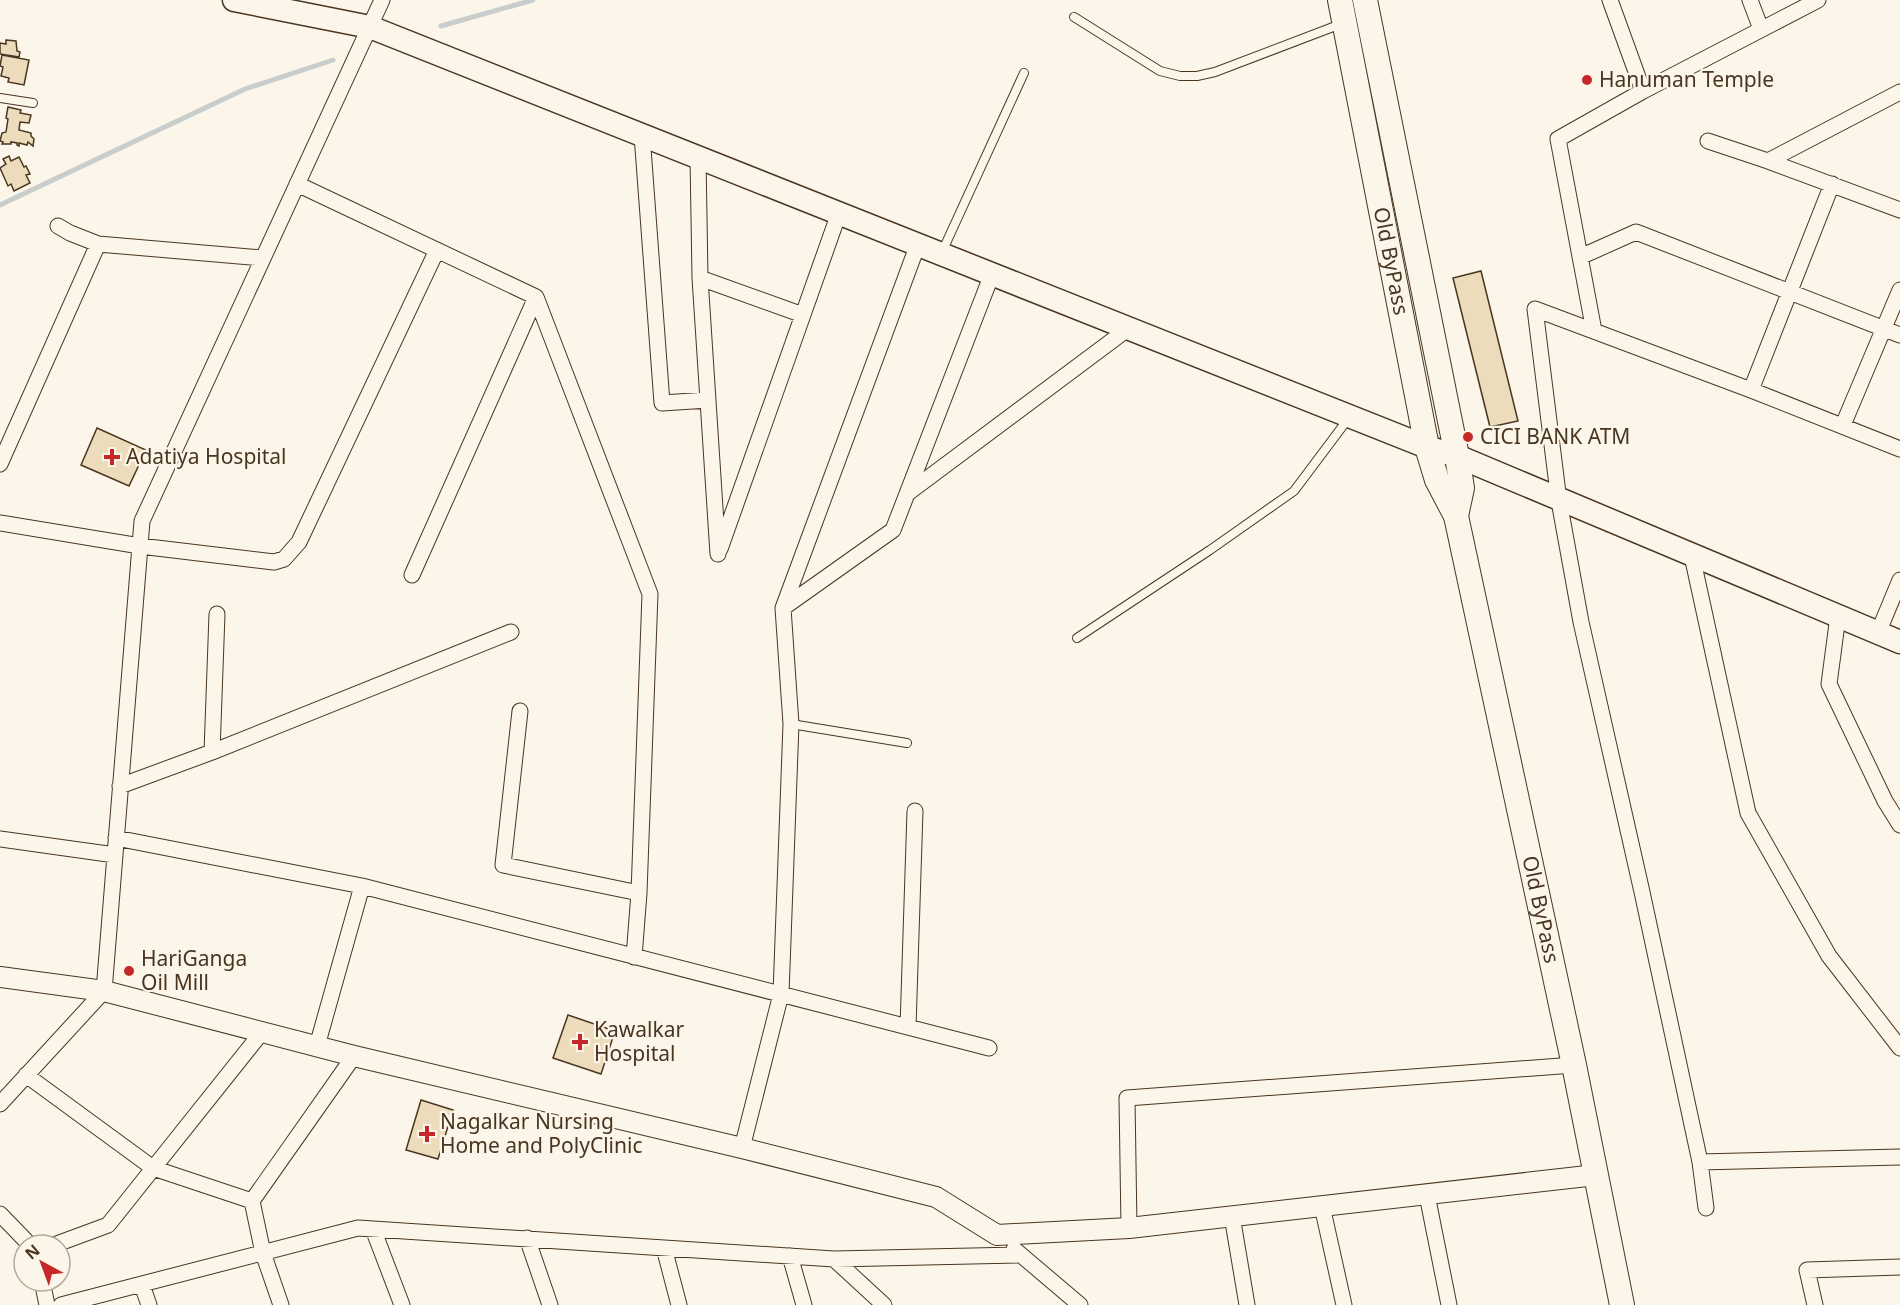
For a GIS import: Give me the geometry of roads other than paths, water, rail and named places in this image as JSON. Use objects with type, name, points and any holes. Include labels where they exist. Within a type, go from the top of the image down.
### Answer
[{"type":"main road","name":"Old ByPass","points":[[1365,0],[1457,456],[1462,488],[1456,516]]},
{"type":"main road","points":[[247,1],[370,27],[1427,447],[1457,456],[1559,501],[1900,642]]},
{"type":"main road","name":"Old ByPass","points":[[1343,11],[1427,447],[1437,480],[1456,516],[1574,1065],[1622,1305]]},
{"type":"street","points":[[0,1104],[104,991],[142,520],[382,0]]},
{"type":"street","points":[[1610,0],[1644,91]]},
{"type":"street","points":[[1750,0],[1761,29]]},
{"type":"street","points":[[1594,331],[1558,139],[1818,0]]},
{"type":"street","points":[[1768,161],[1900,92]]},
{"type":"street","points":[[642,135],[662,403],[708,400]]},
{"type":"street","points":[[1708,141],[1900,210]]},
{"type":"street","points":[[698,157],[700,278],[718,554],[839,213]]},
{"type":"street","points":[[297,184],[536,297],[650,594],[639,893],[634,957]]},
{"type":"street","points":[[1751,390],[1832,184]]},
{"type":"street","points":[[58,226],[98,244],[263,258]]},
{"type":"street","points":[[1580,257],[1636,232],[1900,335]]},
{"type":"street","points":[[0,464],[98,244]]},
{"type":"street","points":[[742,1148],[781,994],[791,724],[783,608],[918,244]]},
{"type":"street","points":[[0,523],[140,546],[274,561],[284,559],[299,542],[437,250]]},
{"type":"street","points":[[783,608],[893,530],[992,274]]},
{"type":"street","points":[[700,278],[803,315]]},
{"type":"street","points":[[1842,425],[1900,290]]},
{"type":"street","points":[[412,575],[536,297]]},
{"type":"street","points":[[1706,1208],[1700,1162],[1581,622],[1559,501],[1535,309],[1900,449]]},
{"type":"street","points":[[907,493],[1129,328]]},
{"type":"street","points":[[1692,556],[1748,813],[1829,956],[1900,1048]]},
{"type":"street","points":[[1878,633],[1900,580]]},
{"type":"street","points":[[212,752],[218,614]]},
{"type":"street","points":[[1838,616],[1829,684],[1885,801],[1900,825]]},
{"type":"street","points":[[120,786],[212,752],[511,632]]},
{"type":"street","points":[[520,711],[503,865],[639,893]]},
{"type":"street","points":[[908,1027],[915,811]]},
{"type":"street","points":[[116,838],[362,886],[990,1048]]},
{"type":"street","points":[[0,839],[115,855]]},
{"type":"street","points":[[317,1046],[362,886]]},
{"type":"street","points":[[0,977],[104,991],[354,1056],[742,1148],[936,1197],[998,1235],[1080,1305]]},
{"type":"street","points":[[72,1238],[108,1225],[262,1032]]},
{"type":"street","points":[[282,1305],[263,1253],[252,1201],[354,1056]]},
{"type":"street","points":[[1129,1228],[1127,1098],[1574,1065]]},
{"type":"street","points":[[26,1075],[153,1168],[252,1201]]},
{"type":"street","points":[[1700,1162],[1900,1157]]},
{"type":"street","points":[[998,1235],[1129,1228],[1596,1175]]},
{"type":"street","points":[[1428,1195],[1449,1305]]},
{"type":"street","points":[[1322,1206],[1344,1305]]},
{"type":"street","points":[[0,1214],[18,1233]]},
{"type":"street","points":[[1232,1216],[1247,1305]]},
{"type":"street","points":[[61,1305],[358,1228],[834,1259],[1021,1255]]},
{"type":"street","points":[[373,1229],[402,1305]]},
{"type":"street","points":[[527,1238],[550,1305]]},
{"type":"street","points":[[664,1248],[679,1305]]},
{"type":"street","points":[[790,1256],[804,1305]]},
{"type":"street","points":[[834,1259],[884,1305]]},
{"type":"street","points":[[1815,1305],[1808,1270],[1900,1267]]},
{"type":"street","points":[[142,1285],[149,1305]]},
{"type":"lane","points":[[1074,17],[1160,71],[1180,76],[1197,76],[1215,72],[1343,11]]},
{"type":"lane","points":[[941,254],[1024,73]]},
{"type":"lane","points":[[0,98],[33,103]]},
{"type":"lane","points":[[1077,638],[1294,491],[1350,416]]},
{"type":"lane","points":[[791,724],[907,743]]},
{"type":"waterway","points":[[441,26],[533,0]]},
{"type":"waterway","points":[[0,205],[245,89],[333,60]]},
{"type":"place","name":"Hanuman Temple","points":[[1587,80]]},
{"type":"place","name":"CICI BANK ATM","points":[[1468,437]]},
{"type":"place","name":"Adatiya Hospital","points":[[112,457]]},
{"type":"place","name":"HariGanga Oil Mill","points":[[129,971]]},
{"type":"place","name":"Kawalkar Hospital","points":[[580,1042]]},
{"type":"place","name":"Nagalkar Nursing Home and PolyClinic","points":[[427,1134]]}]
